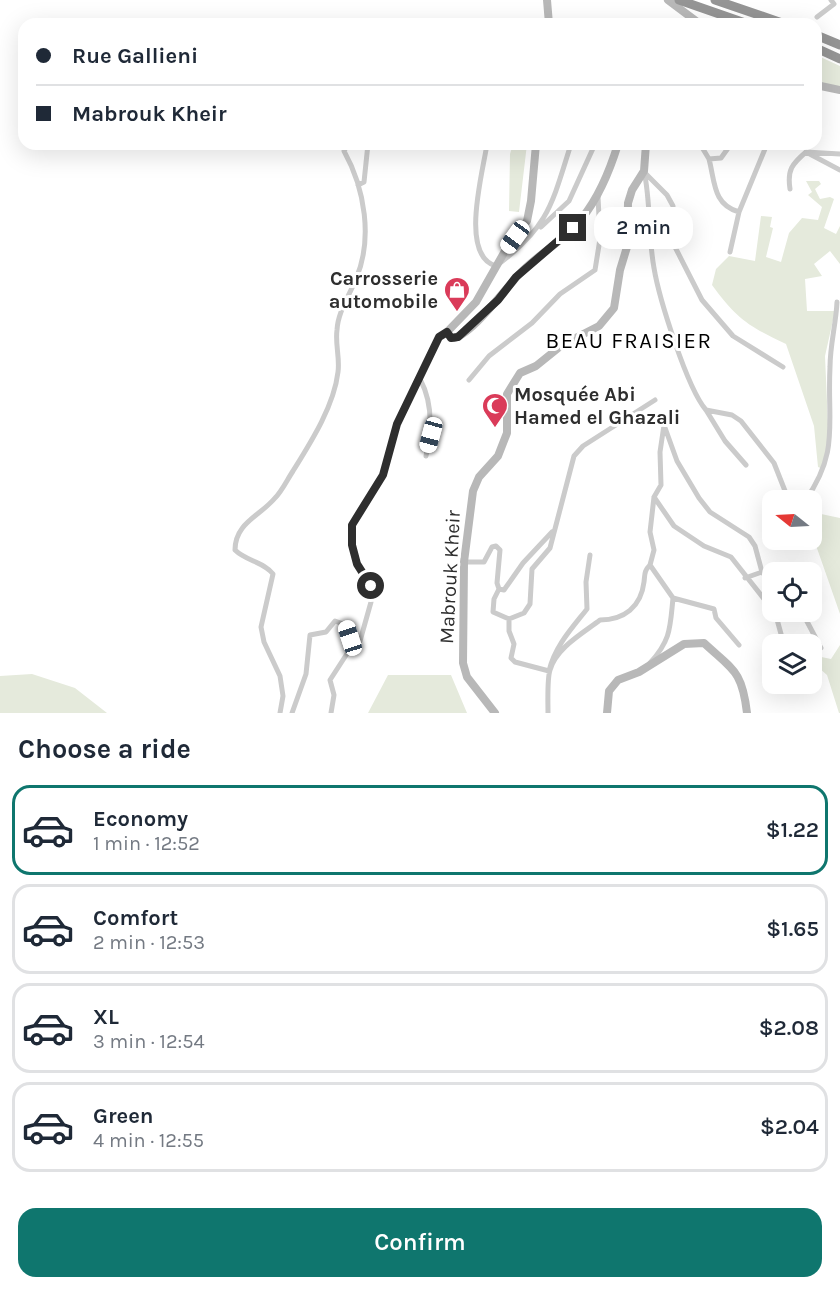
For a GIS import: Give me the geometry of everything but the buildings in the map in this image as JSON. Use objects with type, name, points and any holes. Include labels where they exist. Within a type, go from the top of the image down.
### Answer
[{"type":"highway","points":[[679,0],[731,18]]},
{"type":"highway","points":[[715,0],[768,18]]},
{"type":"highway","points":[[822,38],[840,45]]},
{"type":"highway","points":[[822,51],[840,59]]},
{"type":"street","points":[[547,0],[548,18]]},
{"type":"street","points":[[668,0],[692,18]]},
{"type":"street","points":[[817,17],[834,4],[831,0]]},
{"type":"street","points":[[822,86],[840,90]]},
{"type":"street","points":[[280,713],[283,696],[280,676],[264,642],[261,627],[273,574],[267,567],[243,558],[235,550],[235,539],[246,522],[275,498],[321,421],[336,385],[339,354],[336,331],[342,309],[363,263],[365,243],[365,220],[358,185],[345,150]]},
{"type":"street","points":[[358,185],[364,182],[367,150]]},
{"type":"street","points":[[486,150],[475,225],[476,246],[482,258],[496,266]]},
{"type":"street","points":[[331,713],[334,695],[330,680],[352,646],[360,641],[371,602],[371,586],[357,564],[352,545],[352,525],[383,475],[397,424],[439,337],[447,332],[476,302],[496,266],[526,221],[531,201],[535,150]]},
{"type":"street","points":[[539,228],[560,183],[569,150]]},
{"type":"street","points":[[496,266],[523,246],[569,201],[592,150]]},
{"type":"street","points":[[447,332],[451,338],[457,338],[516,277],[573,228],[598,194],[616,150]]},
{"type":"street","name":"Mabrouk Kheir","points":[[495,713],[467,677],[463,663],[464,562],[473,491],[479,477],[498,456],[507,433],[507,394],[510,385],[519,373],[536,366],[562,345],[599,326],[614,308],[620,270],[627,248],[628,203],[632,190],[644,171],[646,150]]},
{"type":"street","points":[[704,150],[709,159],[720,201],[726,208],[739,212]]},
{"type":"street","points":[[709,159],[721,158],[727,150]]},
{"type":"street","points":[[730,252],[739,212],[765,150]]},
{"type":"street","points":[[790,189],[788,177],[790,166],[806,152],[840,154]]},
{"type":"street","points":[[806,152],[840,170]]},
{"type":"street","points":[[644,171],[667,195],[673,206],[674,245],[702,300],[733,336],[783,367]]},
{"type":"street","points":[[644,171],[658,286],[687,378],[725,441],[746,465]]},
{"type":"street","points":[[469,380],[489,356],[532,323],[560,294],[595,270],[600,239],[598,194]]},
{"type":"street","points":[[813,490],[827,471],[835,444],[830,366],[837,302]]},
{"type":"street","points":[[420,379],[426,390],[432,428],[426,456]]},
{"type":"street","points":[[553,531],[494,599],[493,612],[509,619],[524,614],[530,604],[533,595],[532,569],[550,548],[574,456],[583,446],[655,399]]},
{"type":"street","points":[[706,410],[732,415],[741,421],[774,463],[785,490]]},
{"type":"street","points":[[549,671],[564,648],[600,620],[612,620],[625,616],[640,596],[646,569],[651,565],[654,550],[650,532],[654,497],[661,485],[660,452],[664,425],[677,461],[699,498],[710,512],[749,537],[755,546],[762,572],[745,578]]},
{"type":"street","points":[[654,497],[674,526],[704,546],[731,557],[762,597]]},
{"type":"street","points":[[464,562],[484,562],[492,547],[496,546],[500,550],[497,568],[502,590]]},
{"type":"street","points":[[548,713],[549,671],[553,656],[561,642],[588,609],[586,582],[590,555]]},
{"type":"street","points":[[642,671],[665,646],[670,635],[673,598],[651,565]]},
{"type":"street","points":[[673,598],[714,609],[716,618],[740,645]]},
{"type":"street","points":[[509,619],[509,631],[514,644],[511,658],[524,665],[549,671]]},
{"type":"street","points":[[292,713],[306,674],[310,635],[326,632],[335,621],[346,625],[352,646]]},
{"type":"street","points":[[607,713],[613,684],[642,671],[684,644],[704,643],[736,671],[743,687],[747,713]]},
{"type":"shaded area","points":[[822,58],[840,66],[840,88],[822,84]]},
{"type":"shaded area","points":[[511,150],[526,150],[519,212],[509,211]]},
{"type":"shaded area","points":[[806,181],[819,181],[821,184],[815,189],[820,199],[830,197],[834,199],[824,228],[836,234],[840,226],[840,264],[830,251],[814,264],[822,276],[805,279],[807,311],[835,311],[825,356],[829,448],[823,469],[818,467],[814,426],[786,344],[762,332],[736,314],[712,285],[716,269],[729,256],[755,261],[761,216],[772,217],[770,227],[773,228],[766,257],[781,262],[789,233],[802,218],[818,220],[822,207],[808,195],[812,192]]},
{"type":"shaded area","points":[[822,514],[840,518],[840,614],[822,562],[818,550],[822,550]]},
{"type":"shaded area","points":[[840,645],[840,713],[827,675],[822,671],[822,657],[831,659]]},
{"type":"shaded area","points":[[32,674],[75,688],[107,713],[0,713],[0,676]]},
{"type":"shaded area","points":[[388,675],[451,675],[467,713],[368,713]]},
{"type":"place","name":"Carrosserie automobile","points":[[457,313]]},
{"type":"place","name":"Mosquée Abi Hamed el Ghazali","points":[[495,429]]},
{"type":"district","name":"BEAU FRAISIER","points":[[629,341]]},
{"type":"route","points":[[371,586],[357,564],[352,545],[352,525],[383,475],[397,424],[439,337],[447,332],[451,338],[458,337],[498,300],[516,277],[573,228]]}]
